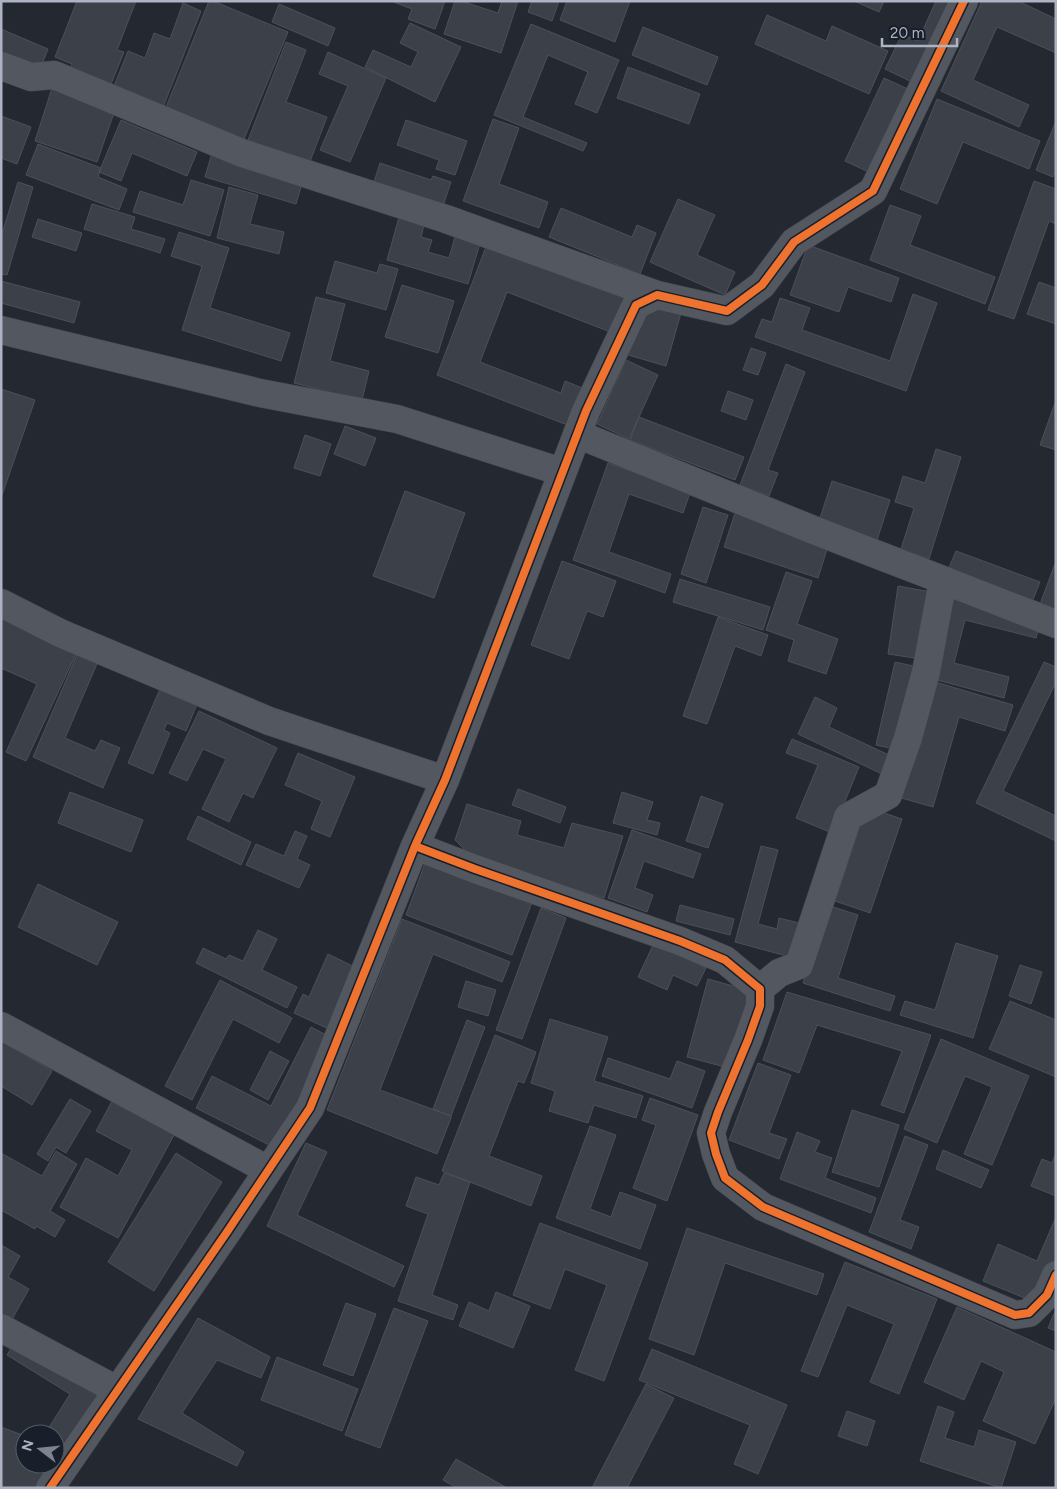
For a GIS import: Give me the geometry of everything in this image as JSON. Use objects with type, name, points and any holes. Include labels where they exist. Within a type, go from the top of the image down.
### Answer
[{"type":"street","points":[[1,66],[31,77],[54,75],[242,153],[446,219],[657,296],[727,311],[762,285],[794,242],[873,191],[964,1]]},
{"type":"street","points":[[50,1488],[310,1108],[415,846],[445,780],[577,434],[636,305],[657,296]]},
{"type":"street","points":[[1,330],[260,393],[397,419],[562,472]]},
{"type":"street","points":[[577,434],[811,529],[1056,624]]},
{"type":"street","points":[[760,989],[780,973],[799,965],[848,817],[888,794],[908,738],[926,672],[943,580]]},
{"type":"street","points":[[1,603],[60,633],[270,721],[445,780]]},
{"type":"street","points":[[415,846],[680,941],[725,960],[760,989]]},
{"type":"street","points":[[760,989],[760,1006],[711,1133],[725,1178],[763,1206],[1015,1316],[1029,1313],[1047,1295],[1056,1275]]},
{"type":"street","points":[[1,1026],[268,1170]]},
{"type":"street","points":[[1,1328],[118,1390]]},
{"type":"building","points":[[77,1],[136,1],[117,50],[124,52],[109,89],[69,73],[72,64],[55,57]]},
{"type":"building","points":[[209,1],[288,32],[242,144],[164,112]]},
{"type":"building","points":[[391,1],[445,1],[435,29],[408,19],[412,9]]},
{"type":"building","points":[[455,1],[461,1],[498,13],[502,1],[518,1],[501,53],[444,34]]},
{"type":"building","points":[[532,1],[559,1],[552,21],[528,12]]},
{"type":"building","points":[[567,1],[630,1],[615,42],[560,20]]},
{"type":"building","points":[[854,1],[884,1],[879,12]]},
{"type":"building","points":[[936,1],[954,1],[916,84],[885,69],[902,34],[918,41]]},
{"type":"building","points":[[982,1],[1018,1],[1056,19],[1056,53],[997,27],[973,80],[1029,105],[1019,127],[941,91]]},
{"type":"building","points":[[183,3],[201,11],[162,110],[112,91],[128,51],[145,58],[154,33],[170,39]]},
{"type":"building","points":[[279,4],[335,28],[328,46],[272,22]]},
{"type":"building","points":[[767,15],[826,41],[832,26],[888,51],[869,94],[755,44]]},
{"type":"building","points":[[410,23],[461,47],[435,102],[365,67],[373,50],[411,67],[418,52],[400,43]]},
{"type":"building","points":[[531,24],[619,60],[597,113],[575,104],[588,72],[548,55],[523,117],[587,143],[583,151],[494,115]]},
{"type":"building","points":[[643,27],[718,57],[707,85],[632,55]]},
{"type":"building","points":[[1,29],[48,49],[38,74],[1,58]]},
{"type":"building","points":[[286,42],[306,50],[286,102],[327,117],[309,164],[248,140]]},
{"type":"building","points":[[328,52],[386,78],[350,162],[320,150],[348,86],[319,74]]},
{"type":"building","points":[[628,67],[700,94],[689,124],[617,98]]},
{"type":"building","points":[[884,78],[912,91],[873,174],[845,161]]},
{"type":"building","points":[[53,85],[116,107],[97,162],[35,141]]},
{"type":"building","points":[[937,99],[1040,141],[1029,169],[963,142],[937,204],[900,189]]},
{"type":"building","points":[[1,116],[31,127],[17,164],[1,158]]},
{"type":"building","points":[[493,119],[519,128],[499,184],[548,202],[539,228],[463,201]]},
{"type":"building","points":[[121,120],[197,152],[187,176],[132,153],[121,181],[99,172]]},
{"type":"building","points":[[406,120],[467,141],[455,175],[436,169],[439,160],[397,145]]},
{"type":"building","points":[[1056,121],[1056,170],[1053,177],[1036,170]]},
{"type":"building","points":[[38,144],[101,168],[98,177],[127,189],[119,210],[26,175]]},
{"type":"building","points":[[212,153],[303,180],[296,204],[205,177]]},
{"type":"building","points":[[380,163],[431,180],[433,176],[451,182],[443,206],[374,182]]},
{"type":"building","points":[[191,180],[224,190],[210,236],[133,212],[140,191],[183,205]]},
{"type":"building","points":[[1034,181],[1056,189],[1056,224],[1049,221],[1014,319],[988,310]]},
{"type":"building","points":[[18,182],[33,187],[7,275],[1,274],[1,237]]},
{"type":"building","points":[[229,187],[258,195],[250,224],[284,232],[279,254],[217,238]]},
{"type":"building","points":[[678,199],[715,215],[697,255],[735,272],[725,295],[650,262]]},
{"type":"building","points":[[92,204],[135,217],[131,229],[165,239],[160,253],[84,229]]},
{"type":"building","points":[[890,205],[921,216],[910,245],[995,277],[985,304],[870,260]]},
{"type":"building","points":[[561,208],[632,237],[637,225],[656,233],[640,274],[549,237]]},
{"type":"building","points":[[401,210],[426,217],[421,237],[432,240],[428,252],[449,258],[456,233],[481,240],[468,284],[387,260]]},
{"type":"building","points":[[38,219],[82,233],[76,251],[32,237]]},
{"type":"building","points":[[179,232],[229,248],[210,308],[290,333],[281,361],[182,330],[202,266],[171,256]]},
{"type":"building","points":[[487,244],[626,298],[613,333],[507,292],[480,362],[561,393],[565,381],[585,389],[570,426],[437,375]]},
{"type":"building","points":[[808,245],[899,278],[891,302],[848,287],[839,312],[790,295]]},
{"type":"building","points":[[335,261],[377,273],[380,264],[398,269],[386,310],[326,293]]},
{"type":"building","points":[[1,281],[80,302],[74,323],[1,303]]},
{"type":"building","points":[[1039,282],[1056,288],[1056,324],[1027,314]]},
{"type":"building","points":[[402,285],[454,301],[438,353],[385,337]]},
{"type":"building","points":[[913,294],[937,303],[906,391],[755,337],[762,319],[772,322],[780,298],[810,308],[802,330],[890,361]]},
{"type":"building","points":[[316,297],[345,304],[330,361],[369,371],[362,400],[294,383]]},
{"type":"building","points":[[646,303],[681,313],[666,366],[625,354],[629,339],[635,341]]},
{"type":"building","points":[[751,348],[766,353],[758,375],[743,370]]},
{"type":"building","points":[[626,360],[658,375],[629,439],[597,424]]},
{"type":"building","points":[[786,364],[805,372],[768,470],[778,473],[769,496],[740,485]]},
{"type":"building","points":[[1,389],[35,400],[1,498]]},
{"type":"building","points":[[728,391],[753,400],[746,420],[721,411]]},
{"type":"building","points":[[1056,400],[1056,450],[1040,445]]},
{"type":"building","points":[[639,417],[744,457],[735,480],[630,440]]},
{"type":"building","points":[[345,426],[376,438],[365,466],[334,454]]},
{"type":"building","points":[[305,435],[331,444],[320,476],[294,468]]},
{"type":"building","points":[[936,449],[961,457],[929,559],[901,549],[914,508],[895,502],[903,476],[925,483]]},
{"type":"building","points":[[608,463],[690,493],[683,513],[629,494],[609,552],[671,574],[665,593],[573,560]]},
{"type":"building","points":[[832,481],[890,500],[877,540],[819,521]]},
{"type":"building","points":[[405,491],[465,513],[434,598],[373,576]]},
{"type":"building","points":[[703,507],[728,515],[706,583],[681,574]]},
{"type":"building","points":[[735,513],[829,543],[818,578],[724,547]]},
{"type":"building","points":[[956,551],[1040,582],[1032,602],[948,570]]},
{"type":"building","points":[[562,561],[616,581],[603,617],[587,611],[569,659],[531,645]]},
{"type":"building","points":[[1056,561],[1056,613],[1039,607]]},
{"type":"building","points":[[786,572],[812,581],[797,624],[838,639],[826,674],[788,661],[794,640],[766,630]]},
{"type":"building","points":[[680,579],[770,607],[763,630],[673,602]]},
{"type":"building","points":[[898,586],[931,592],[921,659],[888,654]]},
{"type":"building","points":[[951,598],[1041,621],[1036,638],[965,620],[954,663],[1009,677],[1004,698],[930,678]]},
{"type":"building","points":[[718,617],[768,635],[761,656],[735,646],[707,724],[683,716]]},
{"type":"building","points":[[1,619],[76,654],[26,761],[6,752],[37,684],[1,668]]},
{"type":"building","points":[[79,650],[99,659],[65,738],[95,751],[101,740],[120,748],[103,788],[33,757]]},
{"type":"building","points":[[895,662],[918,667],[898,750],[876,745]]},
{"type":"building","points":[[1044,662],[1056,667],[1056,682],[1003,791],[1056,816],[1056,841],[976,803]]},
{"type":"building","points":[[932,681],[1013,705],[1005,731],[959,717],[933,807],[898,797]]},
{"type":"building","points":[[160,689],[197,704],[186,731],[167,723],[164,730],[170,733],[153,774],[128,763]]},
{"type":"building","points":[[815,697],[837,708],[829,727],[891,756],[882,774],[798,734]]},
{"type":"building","points":[[199,711],[277,748],[253,798],[243,793],[229,822],[202,809],[226,759],[203,749],[187,781],[169,773]]},
{"type":"building","points":[[792,739],[859,767],[832,833],[796,818],[818,765],[786,753]]},
{"type":"building","points":[[298,753],[355,777],[330,837],[311,829],[322,801],[285,785]]},
{"type":"building","points":[[518,789],[566,807],[560,823],[512,805]]},
{"type":"building","points":[[70,792],[143,820],[131,852],[58,823]]},
{"type":"building","points":[[622,792],[653,802],[647,820],[660,823],[657,835],[613,823]]},
{"type":"building","points":[[701,796],[723,804],[708,848],[686,841]]},
{"type":"building","points":[[467,804],[521,821],[517,835],[564,848],[572,823],[623,836],[604,898],[474,859],[455,840]]},
{"type":"building","points":[[866,807],[902,819],[870,913],[835,901]]},
{"type":"building","points":[[198,816],[251,842],[241,865],[187,839]]},
{"type":"building","points":[[632,830],[701,854],[693,878],[644,861],[635,888],[653,895],[647,912],[608,898]]},
{"type":"building","points":[[295,831],[307,836],[297,859],[310,865],[299,888],[246,865],[256,844],[284,856]]},
{"type":"building","points":[[761,846],[778,850],[758,924],[777,929],[779,918],[803,924],[794,958],[735,942]]},
{"type":"building","points":[[427,858],[534,897],[512,955],[406,915]]},
{"type":"building","points":[[38,884],[118,922],[97,965],[18,927]]},
{"type":"building","points":[[680,905],[734,919],[730,935],[676,921]]},
{"type":"building","points":[[827,905],[858,915],[838,978],[895,996],[890,1011],[803,983]]},
{"type":"building","points":[[541,908],[566,918],[522,1039],[496,1030]]},
{"type":"building","points":[[402,919],[510,962],[502,982],[433,954],[380,1090],[451,1116],[437,1154],[327,1110]]},
{"type":"building","points":[[258,930],[277,939],[262,970],[297,987],[287,1008],[196,963],[203,948],[226,959],[229,955],[243,961]]},
{"type":"building","points":[[654,943],[706,968],[697,986],[673,975],[667,990],[638,977]]},
{"type":"building","points":[[956,943],[998,956],[973,1038],[900,1015],[905,1001],[935,1010]]},
{"type":"building","points":[[328,954],[359,969],[331,1030],[294,1013],[303,994],[309,997]]},
{"type":"building","points":[[1020,965],[1042,972],[1031,1004],[1009,996]]},
{"type":"building","points":[[708,979],[751,991],[729,1068],[687,1057]]},
{"type":"building","points":[[220,980],[292,1018],[279,1043],[233,1019],[192,1100],[165,1086]]},
{"type":"building","points":[[466,981],[496,990],[488,1016],[458,1007]]},
{"type":"building","points":[[787,992],[931,1035],[904,1113],[881,1105],[902,1051],[817,1025],[799,1073],[763,1060]]},
{"type":"building","points":[[1010,1001],[1056,1020],[1056,1077],[989,1049]]},
{"type":"building","points":[[550,1019],[608,1037],[594,1081],[643,1096],[636,1118],[594,1105],[588,1123],[549,1111],[555,1091],[531,1083]]},
{"type":"building","points":[[467,1020],[485,1027],[451,1116],[433,1109]]},
{"type":"building","points":[[311,1027],[334,1039],[277,1149],[196,1108],[212,1076],[271,1106]]},
{"type":"building","points":[[495,1035],[536,1052],[524,1083],[518,1081],[489,1156],[542,1176],[531,1206],[442,1171]]},
{"type":"building","points":[[941,1039],[1029,1076],[992,1165],[964,1154],[992,1087],[965,1076],[937,1143],[904,1129]]},
{"type":"building","points":[[1,1041],[52,1071],[32,1105],[1,1086]]},
{"type":"building","points":[[270,1051],[289,1061],[268,1100],[250,1090]]},
{"type":"building","points":[[608,1058],[670,1079],[677,1061],[705,1071],[692,1108],[602,1076]]},
{"type":"building","points":[[758,1063],[791,1075],[769,1133],[787,1139],[779,1159],[729,1140]]},
{"type":"building","points":[[650,1098],[698,1115],[667,1201],[633,1188],[656,1125],[642,1120]]},
{"type":"building","points":[[70,1099],[91,1111],[66,1153],[56,1147],[48,1161],[37,1154]]},
{"type":"building","points":[[112,1101],[174,1135],[118,1238],[60,1207],[86,1158],[118,1176],[132,1150],[96,1131]]},
{"type":"building","points":[[852,1110],[899,1125],[879,1187],[832,1172]]},
{"type":"building","points":[[590,1126],[616,1135],[590,1209],[611,1217],[620,1192],[656,1205],[640,1249],[556,1218]]},
{"type":"building","points":[[797,1132],[820,1141],[815,1152],[832,1158],[825,1178],[876,1198],[871,1213],[780,1179]]},
{"type":"building","points":[[905,1136],[928,1145],[900,1220],[919,1227],[911,1249],[869,1232]]},
{"type":"building","points":[[306,1143],[327,1152],[297,1215],[404,1266],[394,1287],[267,1226]]},
{"type":"building","points":[[943,1150],[989,1170],[981,1188],[936,1169]]},
{"type":"building","points":[[56,1151],[77,1164],[50,1211],[65,1220],[55,1237],[36,1226],[35,1229],[1,1210],[1,1153],[42,1176]]},
{"type":"building","points":[[176,1153],[222,1182],[154,1291],[108,1262]]},
{"type":"building","points":[[1056,1153],[1056,1196],[1031,1186],[1042,1159],[1052,1163]]},
{"type":"building","points":[[444,1173],[470,1182],[432,1295],[458,1305],[453,1320],[398,1301],[428,1214],[406,1206],[416,1177],[439,1185]]},
{"type":"building","points":[[1056,1217],[1056,1257],[1037,1303],[983,1281],[998,1244],[1037,1261]]},
{"type":"building","points":[[540,1223],[648,1263],[604,1381],[575,1370],[607,1285],[565,1269],[550,1309],[513,1295]]},
{"type":"building","points":[[687,1228],[824,1274],[817,1295],[725,1263],[694,1355],[649,1339]]},
{"type":"building","points":[[3,1246],[20,1256],[8,1277],[29,1289],[10,1323],[1,1318],[1,1248]]},
{"type":"building","points":[[845,1262],[937,1299],[899,1394],[870,1382],[894,1324],[847,1305],[818,1377],[801,1371]]},
{"type":"building","points":[[496,1292],[530,1306],[513,1348],[459,1326],[469,1302],[489,1311]]},
{"type":"building","points":[[346,1303],[376,1314],[353,1376],[323,1365]]},
{"type":"building","points":[[957,1307],[1056,1352],[1056,1398],[1035,1444],[983,1421],[1004,1372],[981,1361],[964,1400],[924,1382]]},
{"type":"building","points":[[394,1308],[428,1321],[380,1448],[345,1435]]},
{"type":"building","points":[[1056,1309],[1056,1331],[1048,1328]]},
{"type":"building","points":[[198,1318],[270,1357],[261,1378],[217,1360],[182,1413],[244,1452],[237,1466],[138,1419]]},
{"type":"building","points":[[16,1340],[105,1392],[65,1456],[65,1424],[51,1424],[70,1394],[7,1355]]},
{"type":"building","points":[[652,1349],[787,1405],[758,1474],[734,1464],[750,1425],[639,1380]]},
{"type":"building","points":[[277,1357],[358,1389],[342,1431],[261,1400]]},
{"type":"building","points":[[646,1384],[674,1398],[627,1488],[592,1488]]},
{"type":"building","points":[[938,1406],[954,1412],[945,1438],[974,1447],[979,1430],[1016,1442],[1001,1488],[920,1461]]},
{"type":"building","points":[[847,1411],[875,1421],[867,1446],[838,1436]]},
{"type":"building","points":[[1,1427],[15,1432],[15,1474],[54,1474],[45,1488],[1,1488]]},
{"type":"building","points":[[456,1459],[507,1488],[457,1488],[443,1480]]},
{"type":"cycle path","points":[[50,1488],[227,1232],[310,1108],[415,846],[445,780],[586,411],[636,305],[657,295],[727,311],[762,285],[794,242],[873,191],[964,1]]},
{"type":"cycle path","points":[[415,846],[680,941],[725,960],[760,989],[760,1006],[711,1133],[725,1178],[763,1207],[1015,1315],[1029,1313],[1047,1295],[1056,1275]]}]
